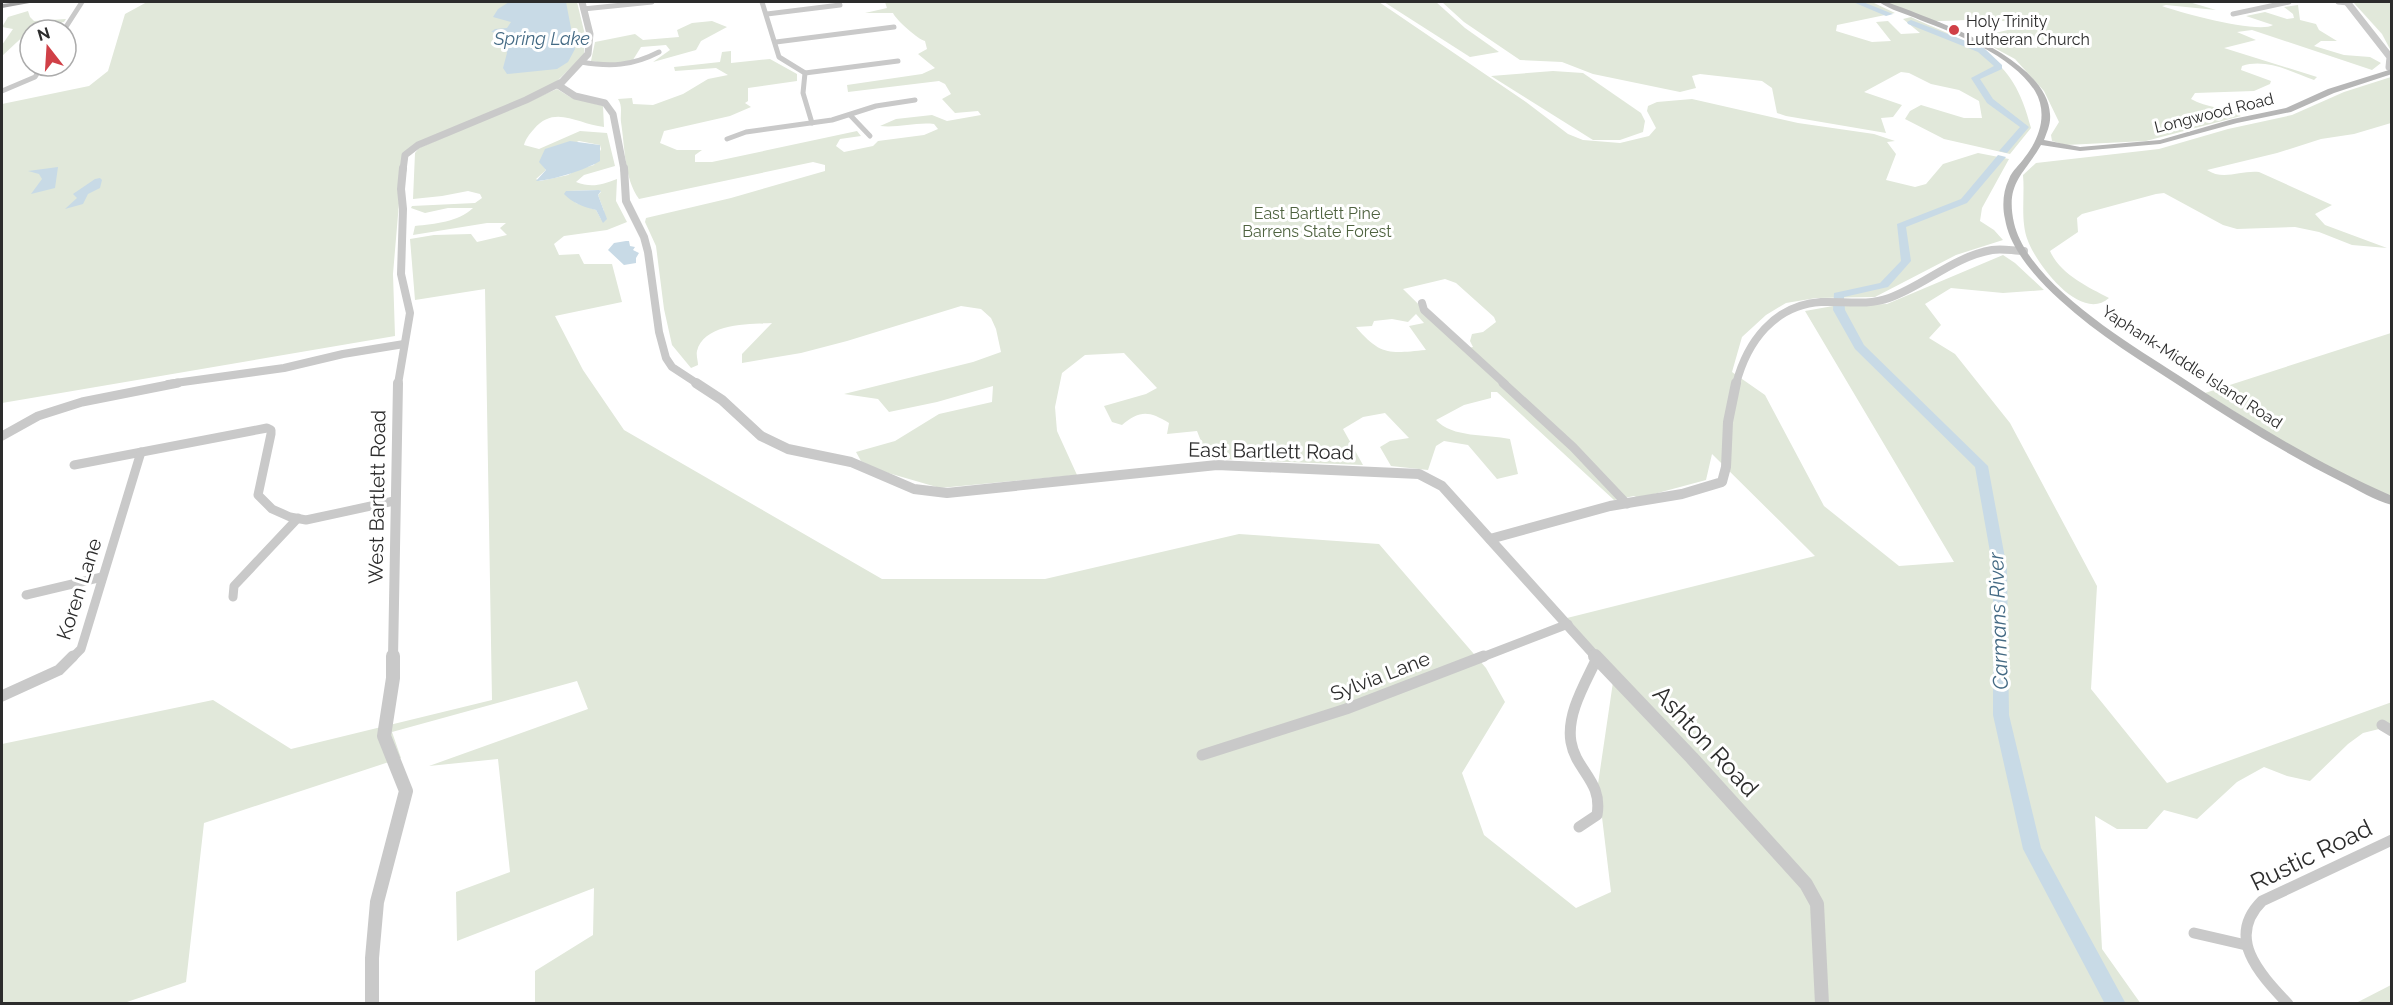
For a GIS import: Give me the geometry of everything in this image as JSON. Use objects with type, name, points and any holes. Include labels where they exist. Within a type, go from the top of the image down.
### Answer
[{"type":"main road","points":[[2,6],[31,2]]},
{"type":"main road","name":"Yaphank-Middle Island Road","points":[[1882,2],[1978,42],[2022,71],[2040,92],[2046,110],[2046,120],[2030,157],[2013,177],[2008,198],[2009,219],[2013,233],[2024,251],[2037,269],[2065,298],[2112,336],[2254,429],[2314,464],[2391,501]]},
{"type":"main road","name":"Longwood Road","points":[[2038,142],[2080,149],[2160,142],[2236,121],[2288,110],[2331,91],[2389,70]]},
{"type":"street","points":[[72,18],[82,2]]},
{"type":"street","points":[[558,85],[588,54],[590,42],[582,2]]},
{"type":"street","points":[[583,9],[652,2]]},
{"type":"street","points":[[762,2],[780,57],[805,73],[898,61]]},
{"type":"street","points":[[2233,14],[2289,2]]},
{"type":"street","points":[[2338,2],[2348,2],[2390,57],[2389,70]]},
{"type":"street","points":[[767,14],[840,5]]},
{"type":"street","points":[[776,42],[894,27]]},
{"type":"street","points":[[582,62],[628,66],[638,64],[659,52]]},
{"type":"street","points":[[805,73],[803,93],[812,123]]},
{"type":"street","points":[[2,92],[35,78]]},
{"type":"street","name":"West Bartlett Road","points":[[372,1004],[372,958],[377,902],[406,791],[384,736],[393,678],[394,501],[397,440],[395,414],[410,313],[401,274],[400,246],[403,209],[401,189],[405,155],[418,145],[558,85]]},
{"type":"street","name":"East Bartlett Road","points":[[558,85],[575,96],[605,103],[613,114],[623,158],[626,201],[643,234],[648,252],[659,332],[668,363],[722,400],[761,436],[788,449],[851,462],[914,489],[947,493],[1217,465],[1406,472],[1419,474],[1442,486],[1490,539]]},
{"type":"street","points":[[727,139],[753,131],[812,123],[850,115],[876,106],[915,100]]},
{"type":"street","points":[[850,115],[870,136]]},
{"type":"street","points":[[1490,539],[1610,506],[1682,494],[1722,482],[1726,467],[1726,443],[1733,386],[1748,350],[1773,317],[1781,312],[1806,304],[1881,301],[1956,263],[1992,250],[2024,251]]},
{"type":"street","points":[[1422,303],[1424,310],[1573,447],[1627,504]]},
{"type":"street","points":[[2,436],[29,420],[82,402],[168,387],[286,373],[364,352],[404,346]]},
{"type":"street","points":[[74,465],[267,428],[271,430],[258,495],[272,508],[306,520],[394,501]]},
{"type":"street","name":"Koren Lane","points":[[2,696],[59,670],[81,649],[141,452]]},
{"type":"street","points":[[233,597],[234,586],[298,518]]},
{"type":"street","name":"Ashton Road","points":[[1490,539],[1806,884],[1817,904],[1822,1004]]},
{"type":"street","points":[[26,595],[102,577]]},
{"type":"street","name":"Sylvia Lane","points":[[1202,755],[1346,709],[1568,624]]},
{"type":"street","points":[[1579,827],[1597,815],[1600,801],[1595,784],[1571,743],[1571,724],[1597,658]]},
{"type":"street","name":"Rustic Road","points":[[2246,945],[2244,936],[2252,908],[2391,840]]},
{"type":"street","points":[[2194,933],[2246,945],[2263,974],[2288,1004]]},
{"type":"green space","points":[[147,2],[577,2],[585,35],[584,55],[555,83],[522,100],[412,146],[403,156],[393,274],[395,336],[2,403],[2,104],[89,86],[108,71],[125,14]]},
{"type":"green space","name":"East Bartlett Pine Barrens State Forest","points":[[885,2],[1379,2],[1526,102],[1568,134],[1583,140],[1620,143],[1649,136],[1656,128],[1647,111],[1648,106],[1657,102],[1692,99],[1798,123],[1874,134],[1895,141],[1887,142],[1896,154],[1886,180],[1915,187],[1926,184],[1943,164],[1978,153],[2009,159],[1982,208],[1980,221],[1994,230],[2003,240],[1956,255],[1875,297],[1816,298],[1786,303],[1766,315],[1742,337],[1732,372],[1765,395],[1824,506],[1899,566],[1954,562],[1805,311],[1833,306],[1887,304],[2003,255],[2044,290],[2003,293],[1951,288],[1925,304],[1941,325],[1929,338],[1955,354],[2010,423],[2097,586],[2091,689],[2167,783],[2392,702],[2391,726],[2363,733],[2348,744],[2310,781],[2287,776],[2264,767],[2237,782],[2197,819],[2164,810],[2147,829],[2117,829],[2095,816],[2102,949],[2141,1004],[535,1003],[535,971],[593,935],[594,888],[457,941],[456,892],[510,872],[498,759],[429,766],[588,709],[577,681],[392,732],[401,758],[204,823],[186,982],[124,1003],[2,1003],[2,744],[213,700],[291,749],[492,700],[485,289],[415,300],[410,239],[434,235],[471,234],[477,242],[507,235],[500,228],[506,223],[487,223],[413,235],[415,226],[453,219],[473,208],[448,208],[425,213],[411,208],[412,206],[475,203],[482,198],[480,194],[468,191],[413,199],[415,153],[419,148],[557,89],[570,97],[603,106],[604,127],[568,118],[550,118],[534,129],[524,145],[539,149],[580,131],[607,133],[615,166],[584,175],[576,182],[596,185],[617,179],[616,201],[627,222],[607,230],[564,236],[554,244],[559,255],[579,254],[584,264],[612,264],[622,302],[555,316],[583,370],[624,430],[882,579],[1045,579],[1239,534],[1379,544],[1486,668],[1505,702],[1462,773],[1484,835],[1576,908],[1611,892],[1598,784],[1613,682],[1559,620],[1815,556],[1712,454],[1706,480],[1639,498],[1634,496],[1614,500],[1497,392],[1491,392],[1491,398],[1464,405],[1436,420],[1443,426],[1460,433],[1510,439],[1518,474],[1497,479],[1468,445],[1444,441],[1436,446],[1428,470],[1391,466],[1380,447],[1390,441],[1409,438],[1385,413],[1363,417],[1343,429],[1363,465],[1217,459],[1206,454],[1197,431],[1167,434],[1169,423],[1156,416],[1140,415],[1122,425],[1112,422],[1104,406],[1146,394],[1157,388],[1124,353],[1085,355],[1062,373],[1055,407],[1057,431],[1077,475],[940,488],[878,470],[861,461],[856,452],[895,441],[939,414],[992,402],[993,386],[937,402],[889,412],[878,399],[844,394],[973,362],[1001,352],[991,318],[981,309],[961,306],[801,353],[742,363],[742,354],[772,323],[729,327],[709,335],[701,342],[697,351],[698,365],[691,368],[672,345],[664,309],[656,246],[645,222],[646,218],[731,198],[825,171],[825,165],[813,162],[639,199],[630,182],[621,107],[618,99],[632,98],[633,104],[653,105],[683,94],[708,79],[728,75],[716,68],[675,71],[674,67],[720,62],[722,52],[731,51],[731,63],[770,59],[797,74],[797,81],[748,88],[748,101],[745,103],[751,107],[730,116],[664,131],[660,143],[677,150],[702,150],[695,155],[695,162],[712,162],[857,131],[861,136],[840,139],[836,146],[844,152],[873,146],[878,141],[924,135],[938,129],[934,124],[880,126],[896,119],[932,115],[947,121],[981,115],[978,111],[955,113],[942,99],[951,94],[945,84],[939,81],[848,92],[847,85],[922,74],[935,68],[918,54],[927,49],[925,41],[908,29],[893,13],[865,13],[887,8]],"holes":[[[579,141],[600,145],[601,149],[594,165],[568,175],[540,181],[536,179],[546,170],[541,163],[543,156]],[[599,190],[601,192],[598,195],[604,211],[601,219],[596,210],[576,203],[566,191]],[[1445,279],[1456,283],[1494,317],[1496,322],[1483,332],[1472,334],[1470,341],[1473,347],[1464,349],[1403,289]],[[1416,314],[1424,323],[1409,326],[1426,350],[1387,351],[1373,344],[1356,327],[1372,326],[1374,321],[1392,319],[1408,322]]]},
{"type":"green space","points":[[1384,2],[1436,2],[1465,28],[1499,52],[1470,57]]},
{"type":"green space","points":[[1442,2],[1872,2],[1895,13],[1837,25],[1836,31],[1872,42],[1891,41],[1876,22],[1888,21],[1901,34],[1920,33],[1903,19],[1911,17],[1954,36],[1988,55],[2002,68],[2014,83],[2031,128],[2010,154],[1944,139],[1905,119],[1910,111],[1921,105],[1964,118],[1982,118],[1979,101],[1959,90],[1931,84],[1909,73],[1901,72],[1864,92],[1902,105],[1893,117],[1881,118],[1886,133],[1777,113],[1772,88],[1762,81],[1700,74],[1692,76],[1696,88],[1680,92],[1593,74],[1562,62],[1520,60],[1464,22]]},
{"type":"green space","points":[[1882,2],[2189,2],[2216,10],[2162,6],[2219,22],[2252,27],[2273,25],[2246,16],[2265,12],[2287,19],[2294,18],[2293,14],[2284,7],[2298,5],[2300,20],[2316,24],[2319,30],[2337,41],[2321,41],[2314,46],[2344,55],[2370,57],[2381,63],[2372,70],[2252,30],[2237,32],[2256,40],[2224,48],[2317,77],[2314,80],[2270,65],[2242,66],[2241,70],[2271,81],[2270,84],[2254,91],[2195,93],[2191,99],[2241,116],[2146,141],[2066,145],[2052,141],[2051,135],[2059,122],[2044,91],[2015,59],[1976,38],[2037,48],[2038,43],[2021,35],[1995,33],[2012,29],[2018,25],[1997,20],[1929,20]]},
{"type":"green space","points":[[2353,2],[2391,2],[2391,51],[2382,34]]},
{"type":"green space","points":[[28,11],[31,18],[18,18],[18,41],[2,56],[2,45],[13,29],[2,27],[8,17]]},
{"type":"green space","points":[[712,21],[727,27],[701,41],[696,50],[653,62],[670,50],[666,45],[641,47],[631,63],[610,64],[591,61],[595,42],[635,34],[643,40],[679,37],[677,30],[692,23]]},
{"type":"green space","points":[[1553,71],[1583,73],[1641,113],[1645,121],[1643,132],[1620,140],[1593,140],[1491,76]]},
{"type":"green space","points":[[2391,77],[2391,123],[2354,134],[2321,139],[2277,153],[2207,170],[2219,175],[2259,172],[2332,205],[2315,214],[2325,225],[2387,248],[2352,245],[2319,232],[2295,227],[2237,229],[2223,225],[2164,193],[2156,194],[2082,214],[2077,218],[2078,232],[2050,251],[2068,273],[2109,298],[2098,304],[2086,303],[2061,288],[2041,264],[2028,241],[2023,217],[2023,175],[2036,163],[2159,149],[2228,129],[2292,115],[2344,92]]},
{"type":"green space","points":[[2391,333],[2391,497],[2304,455],[2205,393]]},
{"type":"green space","points":[[2391,985],[2391,1003],[2356,1003]]},
{"type":"water","name":"Spring Lake","points":[[509,2],[566,2],[575,49],[568,62],[557,69],[507,74],[503,68],[507,53],[505,46],[509,43],[502,38],[503,33],[491,32],[495,29],[507,28],[511,22],[493,17],[498,9]]},
{"type":"water","points":[[570,141],[600,145],[600,161],[569,174],[536,181],[546,170],[539,162],[545,149]]},
{"type":"water","points":[[58,167],[55,188],[31,194],[42,179],[39,174],[28,171]]},
{"type":"water","points":[[95,179],[102,180],[100,188],[88,194],[83,204],[65,209],[77,198],[73,194]]},
{"type":"water","points":[[566,191],[601,191],[598,195],[607,219],[603,223],[596,210],[578,204],[564,194]]},
{"type":"water","points":[[629,241],[630,246],[635,247],[633,250],[639,253],[636,263],[624,265],[608,250],[614,243]]},
{"type":"waterway","name":"Carmans River","points":[[1857,2],[1889,14]]},
{"type":"waterway","name":"Carmans River","points":[[1911,22],[1981,50],[1999,67],[1975,78],[1990,101],[2025,127],[2004,151]]},
{"type":"waterway","name":"Carmans River","points":[[2001,157],[1964,201],[1901,226],[1906,261],[1884,285],[1838,295],[1839,310],[1859,347],[1981,466],[2000,569],[2001,715],[2032,849],[2116,1004]]},
{"type":"place","name":"Holy Trinity Lutheran Church","points":[[1954,30]]}]
